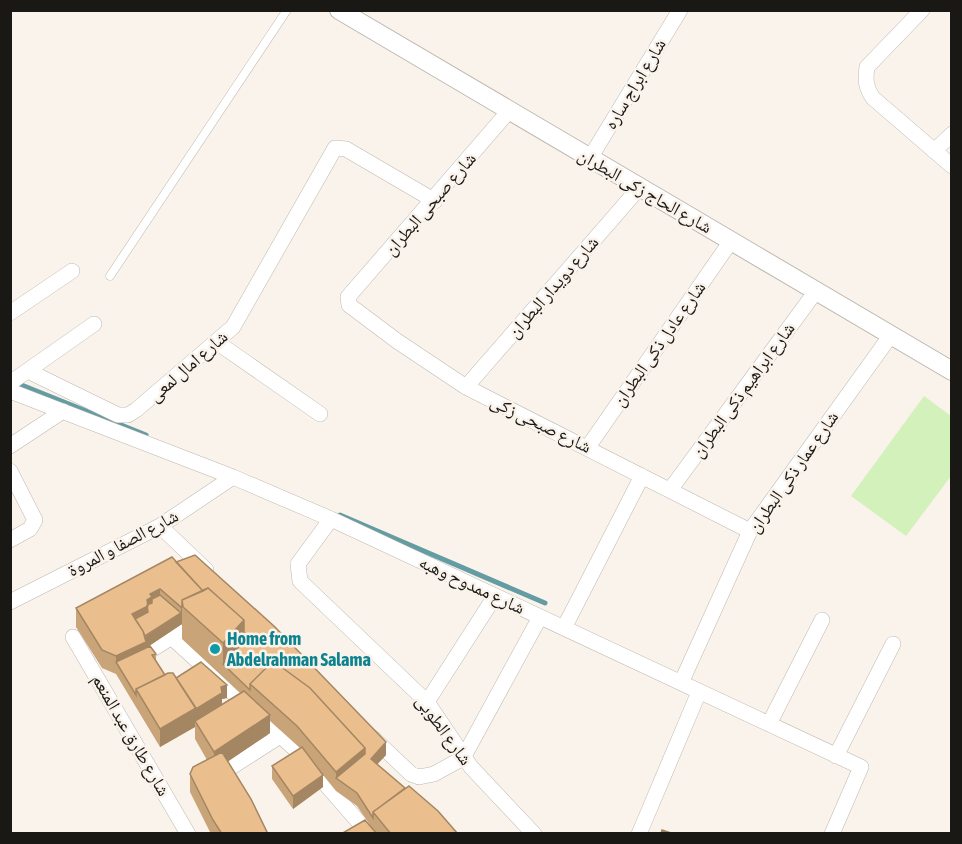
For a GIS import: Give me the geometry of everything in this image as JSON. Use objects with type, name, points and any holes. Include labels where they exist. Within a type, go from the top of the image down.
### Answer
[{"type":"street","name":"شارع الحاج زكى البطران","points":[[339,10],[951,371]]},
{"type":"street","name":"شارع ابراج ساره","points":[[590,158],[680,10]]},
{"type":"street","points":[[922,10],[867,67],[867,89],[873,98],[951,166]]},
{"type":"street","name":"شارع صبحى البطران","points":[[348,297],[435,201],[510,111]]},
{"type":"street","points":[[934,151],[951,134]]},
{"type":"street","name":"شارع امال لمعى","points":[[28,371],[113,413],[128,415],[218,343],[233,327],[335,148],[346,149],[435,201]]},
{"type":"street","name":"شارع دويدار البطران","points":[[466,387],[640,188]]},
{"type":"street","name":"شارع عادل ذكى البطران","points":[[588,447],[731,241]]},
{"type":"street","points":[[10,312],[72,271]]},
{"type":"street","name":"شارع ابراهيم ذكى البطران","points":[[670,490],[816,291]]},
{"type":"street","name":"شارع صبحى زكى","points":[[348,297],[353,308],[466,387],[750,531]]},
{"type":"street","points":[[10,383],[94,324]]},
{"type":"street","name":"شارع عمار ذكى البطران","points":[[681,683],[750,531],[891,335]]},
{"type":"street","points":[[218,343],[320,414]]},
{"type":"street","name":"شارع ممدوح وهبه","points":[[10,391],[232,477],[331,519],[861,767],[832,834]]},
{"type":"street","points":[[10,446],[63,411]]},
{"type":"street","points":[[10,471],[36,520],[30,529],[10,540]]},
{"type":"street","points":[[564,628],[642,476]]},
{"type":"street","name":"شارع الصفا و المروة","points":[[10,602],[160,526],[232,477]]},
{"type":"street","name":"شارع الطوبى","points":[[331,519],[298,564],[297,576],[304,586],[427,702],[464,758],[534,834]]},
{"type":"street","points":[[160,526],[220,584]]},
{"type":"street","points":[[427,702],[495,596]]},
{"type":"street","points":[[360,724],[402,766],[419,777],[434,774],[464,758],[540,617]]},
{"type":"street","points":[[769,724],[822,620]]},
{"type":"street","points":[[148,652],[170,636],[196,624]]},
{"type":"street","points":[[170,636],[280,736],[369,834]]},
{"type":"street","name":"شارع طارق عبد المنعم","points":[[73,637],[188,834]]},
{"type":"street","points":[[836,756],[893,644]]},
{"type":"street","points":[[639,834],[699,692]]},
{"type":"street","points":[[230,768],[280,736]]},
{"type":"lane","points":[[110,276],[287,10]]},
{"type":"green space","points":[[924,396],[951,416],[951,476],[906,536],[851,496]]},
{"type":"building","points":[[195,555],[275,627],[386,742],[371,759],[405,788],[373,812],[373,818],[357,793],[336,778],[365,754],[365,748],[310,688],[273,661],[250,684],[250,690],[223,664],[244,641],[244,620],[208,588],[203,591],[176,562]]},
{"type":"building","points":[[172,557],[203,591],[182,600],[183,606],[181,607],[160,589],[150,594],[152,597],[147,600],[148,606],[132,614],[143,631],[146,642],[116,656],[102,650],[76,608]]},
{"type":"building","points":[[208,588],[244,620],[223,643],[182,606],[182,600]]},
{"type":"building","points":[[160,595],[181,613],[145,636],[135,619],[148,612],[147,605]]},
{"type":"building","points":[[150,646],[156,654],[152,655],[165,675],[136,689],[136,695],[116,662]]},
{"type":"building","points":[[273,661],[310,688],[365,748],[336,772],[297,726],[250,684]]},
{"type":"building","points":[[201,662],[227,685],[221,687],[222,693],[196,709],[176,678]]},
{"type":"building","points":[[168,673],[173,673],[196,708],[160,729],[136,689]]},
{"type":"building","points":[[244,691],[270,715],[214,752],[195,721]]},
{"type":"building","points":[[302,747],[323,775],[293,796],[272,766]]},
{"type":"building","points":[[222,752],[251,799],[268,834],[222,834],[213,820],[190,774],[193,767]]},
{"type":"building","points":[[409,786],[438,811],[458,834],[391,834],[373,812]]},
{"type":"building","points":[[365,820],[377,834],[341,834]]},
{"type":"building","points":[[662,830],[674,834],[661,834]]},
{"type":"waterway","points":[[19,384],[146,435]]},
{"type":"waterway","points":[[340,515],[545,603]]},
{"type":"place","name":"Home from Abdelrahman Salama","points":[[215,649]]}]
